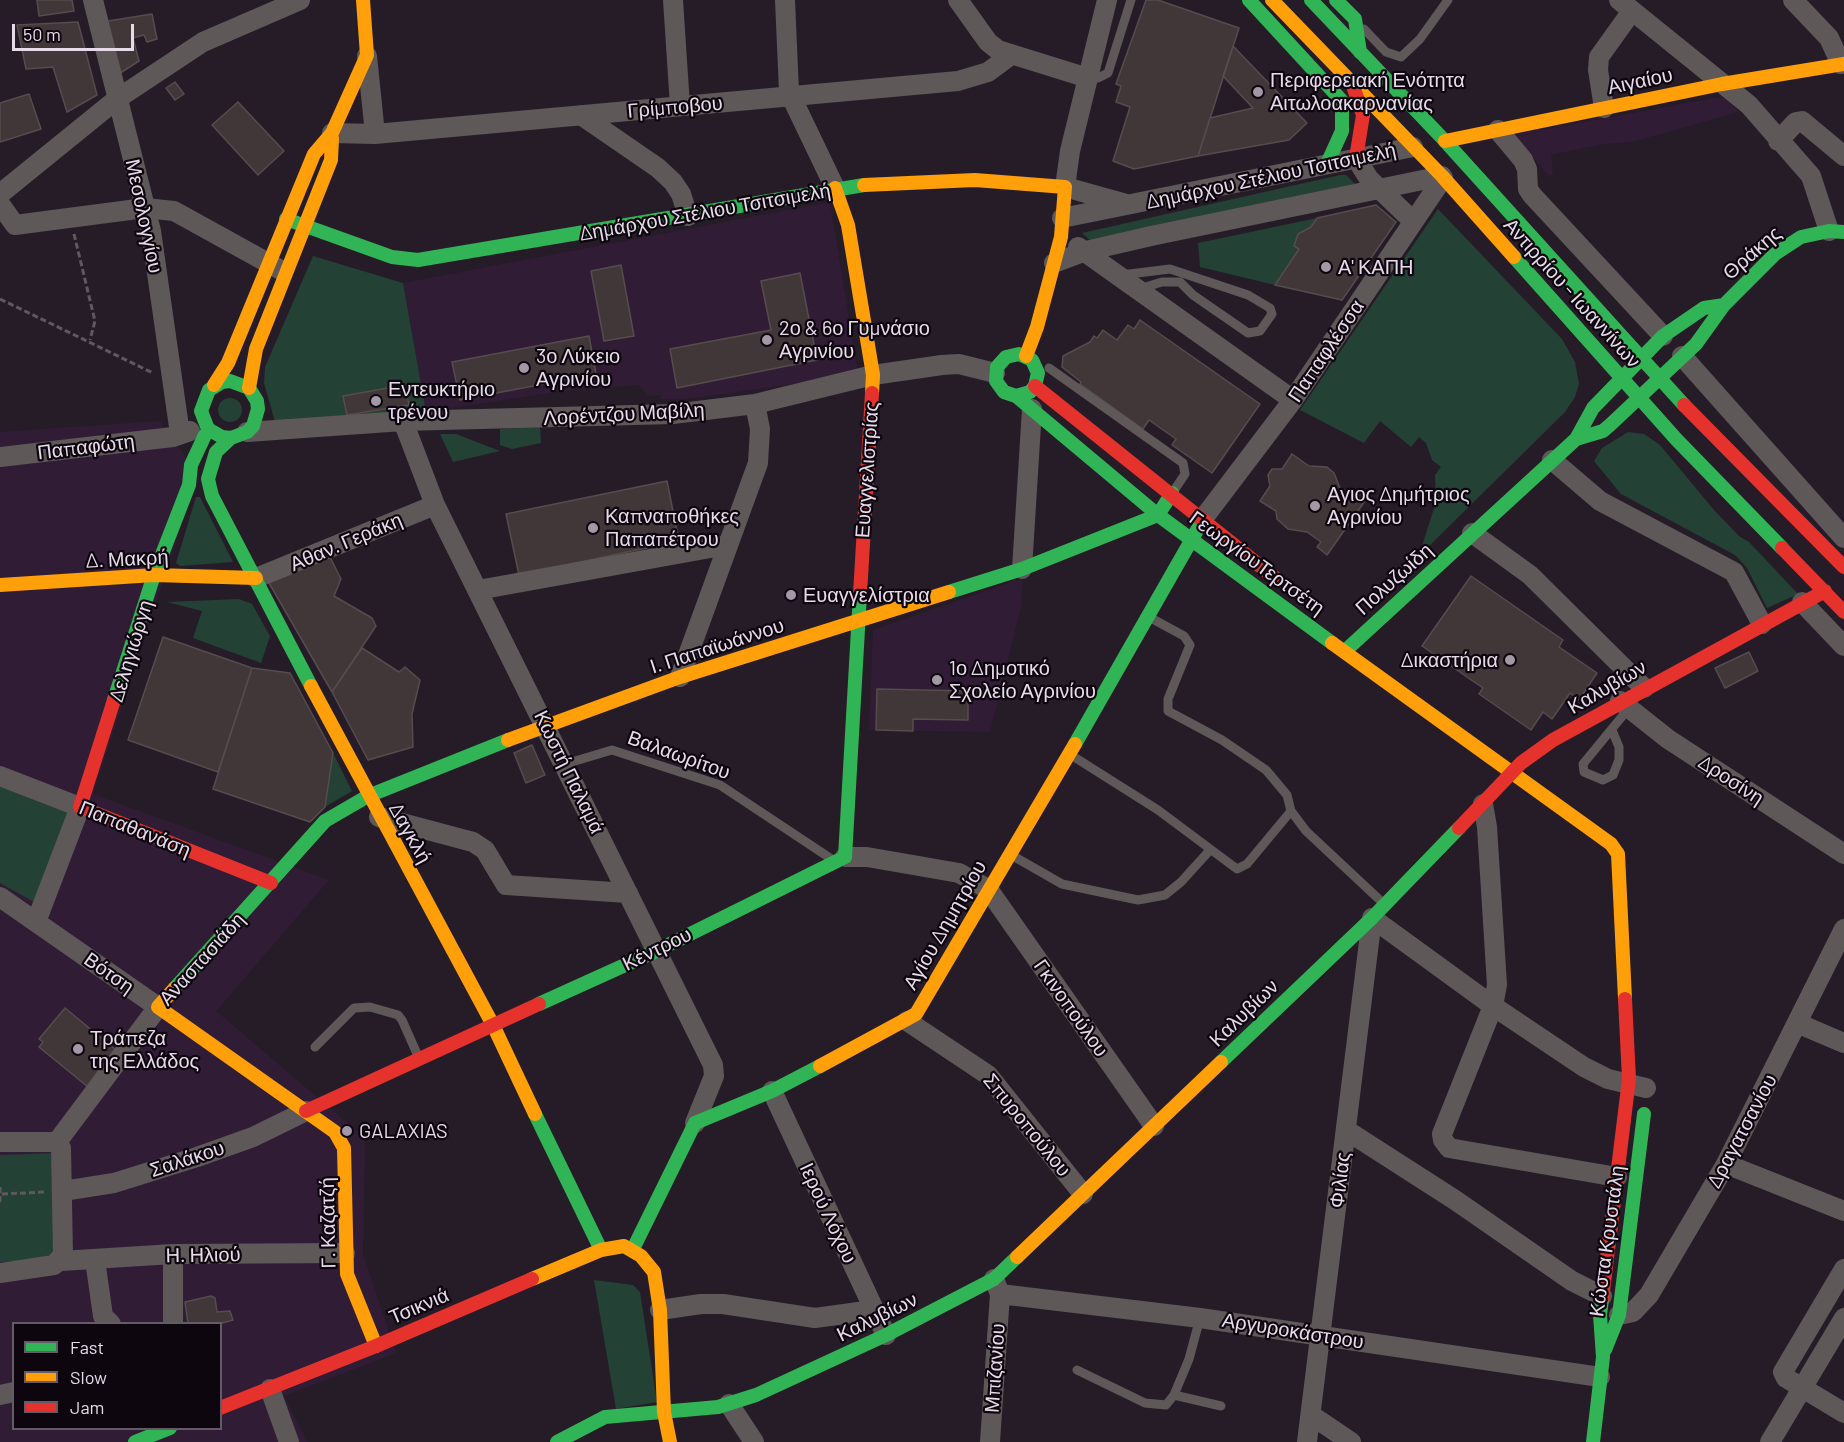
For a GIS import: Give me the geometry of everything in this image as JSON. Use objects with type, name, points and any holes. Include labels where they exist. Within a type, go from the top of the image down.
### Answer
[{"type":"street","name":"Μεσολογγίου","points":[[93,0],[145,208],[170,372],[176,436]]},
{"type":"street","points":[[0,194],[117,99],[203,42],[300,0]]},
{"type":"street","points":[[363,0],[375,134]]},
{"type":"street","points":[[673,0],[680,106]]},
{"type":"street","name":"Ευαγγελιστρίας","points":[[785,0],[788,85],[835,188],[848,225],[873,375],[858,623],[840,859]]},
{"type":"street","points":[[958,0],[988,42],[1011,56],[1088,78]]},
{"type":"street","points":[[1026,356],[1037,327],[1054,263],[1061,227],[1068,162],[1107,0]]},
{"type":"street","points":[[1249,0],[1342,101],[1344,116],[1342,130],[1327,164]]},
{"type":"street","name":"Αντιρρίου - Ιωαννίνων","points":[[1272,0],[1442,177],[1676,440],[1844,612]]},
{"type":"street","name":"Αντιρρίου - Ιωαννίνων","points":[[1311,0],[1445,141],[1694,415],[1844,567]]},
{"type":"street","points":[[1336,0],[1355,19],[1360,52]]},
{"type":"street","points":[[1799,2],[1832,42],[1842,64]]},
{"type":"street","points":[[1604,108],[1598,70],[1599,57],[1625,5],[1749,105],[1778,141],[1811,176],[1836,231]]},
{"type":"street","points":[[214,385],[230,381],[249,388],[257,401],[258,409],[253,426],[239,435],[222,437],[207,427],[202,403],[228,363],[314,154],[332,133],[367,55]]},
{"type":"street","name":"Γρίμποβου","points":[[332,133],[375,134],[958,81],[988,72],[1011,56]]},
{"type":"street","name":"Αιγαίου","points":[[1445,141],[1722,84],[1842,64]]},
{"type":"street","points":[[1349,81],[1359,96],[1362,114],[1356,158],[1377,188],[1413,221]]},
{"type":"street","points":[[581,115],[658,168],[673,182],[681,194],[688,216]]},
{"type":"street","points":[[1778,141],[1796,122],[1802,121],[1844,156]]},
{"type":"street","points":[[1498,130],[1523,160],[1527,169],[1528,189],[1532,195],[1663,336]]},
{"type":"street","points":[[249,388],[256,349],[331,160],[332,133]]},
{"type":"street","name":"Δημάρχου Στέλιου Τσιτσιμελή","points":[[1061,227],[1129,204],[1413,147]]},
{"type":"street","points":[[1054,263],[1086,251],[1377,188],[1442,177]]},
{"type":"street","name":"Παπαφλέσσα","points":[[1202,520],[1293,400],[1442,177]]},
{"type":"street","name":"Δημάρχου Στέλιου Τσιτσιμελή","points":[[286,219],[392,257],[418,260],[688,216],[835,188],[885,182],[975,180],[1065,187],[1129,204]]},
{"type":"street","points":[[0,204],[15,225],[145,208],[174,212],[287,273]]},
{"type":"street","points":[[1061,227],[1117,276],[1293,400]]},
{"type":"street","name":"Θράκης","points":[[1724,304],[1775,254],[1801,237],[1836,231]]},
{"type":"street","points":[[1576,439],[1593,408],[1663,336],[1704,308],[1724,304]]},
{"type":"street","points":[[1576,439],[1603,431],[1703,335],[1724,304]]},
{"type":"street","points":[[1019,354],[1026,356],[1036,366],[1038,373],[1035,387],[1023,395],[1010,395],[999,387],[995,374],[997,367],[1006,357],[1019,354]]},
{"type":"street","points":[[1682,356],[1844,538]]},
{"type":"street","name":"Λορέντζου Μαβίλη","points":[[239,435],[403,421],[673,414],[755,404],[873,375],[959,364],[995,374]]},
{"type":"street","name":"ΓεωργίουΤερτσέτη","points":[[1035,387],[1292,591]]},
{"type":"street","name":"ΓεωργίουΤερτσέτη","points":[[1016,396],[1158,515],[1348,642],[1510,773]]},
{"type":"street","points":[[680,677],[759,463],[760,429],[755,404]]},
{"type":"street","points":[[1022,569],[1032,409]]},
{"type":"street","name":"Κωστή Παλαμά","points":[[403,421],[435,505],[547,725],[656,951],[714,1065],[714,1076],[695,1123]]},
{"type":"street","name":"Παπαφώτη","points":[[0,457],[176,436],[207,427]]},
{"type":"street","name":"Δεληγιώργη","points":[[80,807],[154,575],[189,485],[189,473],[207,427]]},
{"type":"street","name":"Δαγκλή","points":[[239,435],[216,452],[209,469],[208,479],[212,496],[379,817],[493,1025],[601,1250]]},
{"type":"street","points":[[176,436],[194,458]]},
{"type":"street","name":"Πολυζωίδη","points":[[1348,642],[1576,439]]},
{"type":"street","points":[[1552,460],[1600,501],[1734,572],[1762,624]]},
{"type":"street","points":[[189,485],[201,487],[212,496]]},
{"type":"street","points":[[1158,515],[1172,494]]},
{"type":"street","name":"Αθαν. Γεράκη","points":[[256,578],[435,505]]},
{"type":"street","name":"Ι. Παπαϊωάννου","points":[[368,796],[547,725],[680,677],[858,623],[1022,569],[1158,515]]},
{"type":"street","name":"Αγίου Δημητρίου","points":[[695,1123],[772,1091],[907,1021],[922,1004],[1069,754],[1202,520]]},
{"type":"street","points":[[1472,533],[1537,581],[1644,688]]},
{"type":"street","points":[[478,590],[727,545]]},
{"type":"street","name":"Δ. Μακρή","points":[[0,585],[154,575],[256,578]]},
{"type":"street","name":"Καλυβίων","points":[[557,1442],[605,1417],[664,1413],[729,1404],[789,1381],[997,1286],[1083,1194],[1378,911],[1521,763],[1553,740],[1625,705],[1644,688],[1825,591]]},
{"type":"street","points":[[1802,602],[1844,646]]},
{"type":"street","name":"ΓεωργίουΤερτσέτη","points":[[1348,642],[1375,656],[1407,679]]},
{"type":"street","name":"Δροσίνη","points":[[1625,705],[1668,739],[1844,854]]},
{"type":"street","points":[[1488,738],[1587,809]]},
{"type":"street","name":"Κώστα Κρυστάλη","points":[[1510,773],[1611,844],[1618,854],[1630,1056],[1640,1083],[1620,1315],[1603,1357]]},
{"type":"street","name":"Παπαθανάση","points":[[0,776],[271,883]]},
{"type":"street","name":"Αναστασιάδη","points":[[57,1142],[158,1007],[325,821],[368,796]]},
{"type":"street","points":[[1483,804],[1487,827],[1497,985],[1493,1006],[1442,1134],[1445,1145],[1449,1148],[1617,1177]]},
{"type":"street","points":[[36,922],[80,807]]},
{"type":"street","points":[[379,817],[473,842],[485,850],[506,885],[628,893]]},
{"type":"street","name":"Κέντρου","points":[[306,1111],[656,951],[840,859],[867,856],[959,873],[988,889]]},
{"type":"street","name":"Γκινοπούλου","points":[[988,889],[1154,1126]]},
{"type":"street","name":"Βότση","points":[[0,897],[306,1111]]},
{"type":"street","points":[[1378,911],[1493,1006],[1596,1074],[1640,1083]]},
{"type":"street","name":"Φιλίας","points":[[1307,1442],[1346,1130],[1378,911]]},
{"type":"street","name":"Δραγατσανίου","points":[[1620,1315],[1633,1312],[1646,1300],[1726,1164],[1844,929]]},
{"type":"street","name":"Σπυροπούλου","points":[[907,1021],[988,1075],[1083,1194]]},
{"type":"street","points":[[1797,1023],[1844,1044]]},
{"type":"street","name":"Κώστα Κρυστάλη","points":[[1603,1357],[1600,1315],[1617,1177],[1640,1083]]},
{"type":"street","name":"Ιερού Λόχου","points":[[772,1091],[886,1335]]},
{"type":"street","name":"Σαλάκου","points":[[63,1191],[114,1183],[197,1157],[253,1137],[306,1111]]},
{"type":"street","name":"Γ. Καζατζή","points":[[306,1111],[335,1132],[344,1148],[347,1184],[345,1253],[352,1290],[376,1346]]},
{"type":"street","points":[[669,1442],[664,1413],[660,1310],[654,1272],[633,1249],[695,1123]]},
{"type":"street","points":[[1346,1130],[1455,1200],[1572,1281],[1602,1296]]},
{"type":"street","points":[[0,1142],[57,1142],[62,1148],[65,1248],[61,1261]]},
{"type":"street","points":[[1726,1164],[1844,1211]]},
{"type":"street","name":"Τσικνιά","points":[[222,1407],[376,1346],[601,1250],[624,1246],[633,1249]]},
{"type":"street","name":"Η. Ηλιού","points":[[0,1273],[54,1265],[61,1261],[173,1254],[345,1253]]},
{"type":"street","points":[[173,1254],[173,1322]]},
{"type":"street","points":[[95,1260],[103,1316],[110,1322]]},
{"type":"street","points":[[1844,1269],[1783,1369],[1795,1383],[1844,1413]]},
{"type":"street","name":"Αργυροκάστρου","points":[[997,1286],[1600,1377]]},
{"type":"street","name":"Μπιζανίου","points":[[990,1442],[997,1286]]},
{"type":"street","points":[[660,1310],[701,1304],[723,1304],[815,1318],[873,1310]]},
{"type":"street","points":[[1770,1442],[1795,1383],[1844,1318]]},
{"type":"street","points":[[1593,1442],[1603,1357]]},
{"type":"street","points":[[270,1389],[289,1442]]},
{"type":"street","points":[[729,1404],[753,1442]]},
{"type":"street","points":[[1311,1415],[1351,1442]]},
{"type":"street","points":[[135,1442],[163,1435]]},
{"type":"lane","points":[[1088,78],[1098,78],[1108,73],[1131,0]]},
{"type":"lane","points":[[1355,19],[1386,52],[1401,57],[1407,54],[1428,30],[1448,0]]},
{"type":"lane","points":[[1117,276],[1170,269],[1248,295],[1270,308],[1272,314],[1260,330],[1248,333],[1193,295],[1180,282],[1162,282],[1137,290]]},
{"type":"lane","points":[[1049,368],[1183,463],[1185,474],[1172,494]]},
{"type":"lane","points":[[1146,615],[1184,636],[1190,645],[1168,699],[1168,711],[1222,740],[1266,770],[1287,795],[1291,811],[1378,911]]},
{"type":"lane","points":[[1612,730],[1619,747],[1619,760],[1613,775],[1603,780],[1584,772],[1583,768],[1612,730],[1625,705]]},
{"type":"lane","name":"Βαλαωρίτου","points":[[565,764],[612,750],[720,785],[840,859]]},
{"type":"lane","points":[[1069,754],[1158,810],[1231,867],[1242,868],[1291,811]]},
{"type":"lane","points":[[1009,853],[1062,884],[1138,900],[1165,895],[1181,882],[1210,850]]},
{"type":"lane","points":[[315,1047],[354,1008],[370,1007],[398,1015],[419,1058]]},
{"type":"lane","points":[[1077,1370],[1155,1406],[1166,1405],[1174,1395],[1189,1359],[1200,1318]]},
{"type":"lane","points":[[1174,1395],[1221,1406]]},
{"type":"path","points":[[70,218],[95,321],[90,340]]},
{"type":"path","points":[[0,299],[90,340],[148,373],[170,372]]},
{"type":"path","points":[[0,1187],[2,1194],[0,1203]]},
{"type":"path","points":[[2,1194],[63,1191]]},
{"type":"shaded area","points":[[1721,97],[1731,102],[1738,112],[1632,142],[1603,144],[1551,155],[1553,173],[1549,176],[1513,135]]},
{"type":"shaded area","points":[[830,202],[858,375],[687,399],[662,399],[660,395],[648,396],[638,385],[562,391],[426,412],[403,283]]},
{"type":"shaded area","points":[[160,421],[198,475],[93,794],[329,880],[216,1011],[365,1138],[363,1254],[396,1353],[284,1396],[307,1442],[0,1442],[0,432]]},
{"type":"shaded area","name":"1ο Δημοτικό Σχολείο Αγρινίου","points":[[1023,578],[1021,606],[990,732],[869,730],[873,630]]},
{"type":"green space","points":[[1346,175],[1355,184],[1092,242],[1082,233]]},
{"type":"green space","points":[[1438,209],[1562,339],[1575,362],[1579,384],[1575,397],[1565,412],[1421,554],[1436,502],[1435,475],[1441,467],[1432,460],[1426,443],[1419,437],[1411,447],[1380,421],[1364,443],[1300,410]]},
{"type":"green space","points":[[1317,218],[1311,227],[1298,234],[1294,246],[1299,249],[1275,285],[1200,267],[1198,243]]},
{"type":"green space","points":[[313,256],[403,283],[426,412],[275,422],[264,383],[265,367]]},
{"type":"green space","points":[[230,398],[239,401],[242,410],[239,419],[230,422],[221,419],[218,410],[221,401]]},
{"type":"green space","points":[[540,427],[541,443],[512,449],[500,445],[500,429]]},
{"type":"green space","points":[[1628,432],[1644,434],[1660,445],[1714,510],[1739,536],[1749,542],[1798,594],[1767,608],[1747,568],[1735,555],[1621,494],[1594,461],[1602,448]]},
{"type":"green space","points":[[440,434],[456,434],[500,451],[453,462]]},
{"type":"green space","points":[[196,497],[200,497],[233,562],[180,566],[176,563]]},
{"type":"green space","points":[[239,599],[252,604],[270,636],[261,663],[193,638],[202,611],[167,602]]},
{"type":"green space","points":[[333,753],[352,791],[325,807]]},
{"type":"green space","points":[[0,780],[77,811],[41,906],[0,883]]},
{"type":"green space","points":[[57,1153],[56,1248],[49,1256],[40,1260],[0,1262],[0,1155]]},
{"type":"green space","points":[[594,1280],[633,1285],[640,1292],[657,1402],[616,1409]]},
{"type":"building","points":[[37,0],[72,0],[74,11],[39,16]]},
{"type":"building","points":[[1146,0],[1158,0],[1239,28],[1198,156],[1134,169],[1113,161],[1130,107],[1116,102],[1121,86],[1116,84]]},
{"type":"building","points":[[152,14],[157,39],[147,42],[144,35],[133,38],[139,61],[114,77],[102,22]]},
{"type":"building","points":[[78,22],[97,95],[67,112],[53,67],[26,69],[17,25]]},
{"type":"building","name":"Περιφερειακή Ενότητα Αιτωλοακαρνανίας","points":[[1233,46],[1307,123],[1289,140],[1198,156],[1210,118],[1253,108],[1223,76]]},
{"type":"building","points":[[175,82],[184,94],[175,100],[166,88]]},
{"type":"building","points":[[29,94],[41,129],[0,142],[0,103]]},
{"type":"building","points":[[238,102],[284,151],[258,175],[212,125]]},
{"type":"building","name":"Α' ΚΑΠΗ","points":[[1376,205],[1396,222],[1342,300],[1275,285],[1299,249],[1294,246],[1298,234],[1311,227],[1317,218]]},
{"type":"building","points":[[621,265],[634,336],[604,341],[591,271]]},
{"type":"building","name":"2ο & 6ο Γυμνάσιο Αγρινίου","points":[[800,273],[817,360],[677,388],[670,349],[771,330],[761,281]]},
{"type":"building","points":[[1140,320],[1260,404],[1212,473],[1172,445],[1176,439],[1149,420],[1143,429],[1080,384],[1081,382],[1062,367],[1063,356],[1090,342],[1094,336],[1097,338],[1103,330],[1117,340],[1128,325],[1134,329]]},
{"type":"building","name":"3ο Λύκειο Αγρινίου","points":[[589,336],[596,374],[460,400],[452,362]]},
{"type":"building","name":"Εντευκτήριο τρένου","points":[[405,385],[409,405],[347,415],[343,396]]},
{"type":"building","name":"Αγιος Δημήτριος Αγρινίου","points":[[1292,454],[1309,466],[1327,467],[1334,473],[1340,488],[1352,497],[1356,490],[1367,498],[1327,555],[1317,547],[1321,542],[1307,532],[1288,529],[1277,519],[1276,511],[1260,501],[1270,486],[1268,475],[1272,469],[1282,469]]},
{"type":"building","name":"Καπναποθήκες Παπαπέτρου","points":[[667,481],[679,541],[519,575],[506,514]]},
{"type":"building","points":[[330,557],[341,579],[334,596],[372,618],[376,626],[332,692],[269,583]]},
{"type":"building","name":"Δικαστήρια","points":[[1471,576],[1563,640],[1559,647],[1597,673],[1579,700],[1570,693],[1552,719],[1543,712],[1531,730],[1479,694],[1483,688],[1422,646]]},
{"type":"building","points":[[163,637],[252,668],[218,772],[128,740]]},
{"type":"building","points":[[362,648],[399,672],[405,667],[420,680],[412,714],[413,747],[368,760],[332,692]]},
{"type":"building","points":[[1749,652],[1758,671],[1725,688],[1715,668]]},
{"type":"building","points":[[252,668],[290,673],[333,753],[325,807],[310,822],[213,789]]},
{"type":"building","points":[[877,689],[968,691],[968,720],[913,719],[913,731],[876,730]]},
{"type":"building","points":[[532,745],[545,775],[526,783],[514,753]]},
{"type":"building","name":"Τράπεζα της Ελλάδος","points":[[65,1008],[117,1051],[88,1087],[39,1047],[43,1042],[39,1039]]},
{"type":"building","points":[[211,1296],[215,1298],[217,1312],[230,1311],[233,1320],[222,1323],[188,1322],[185,1302]]},
{"type":"traffic: fast","points":[[1249,0],[1342,101],[1342,131],[1327,164]]},
{"type":"traffic: fast","points":[[1311,0],[1445,141],[1684,405]]},
{"type":"traffic: fast","points":[[1336,0],[1355,19],[1360,52]]},
{"type":"traffic: fast","points":[[286,219],[392,257],[418,260],[864,185]]},
{"type":"traffic: fast","points":[[1576,439],[1603,431],[1610,425],[1696,344],[1724,305],[1775,254],[1801,237],[1829,231],[1844,232]]},
{"type":"traffic: fast","points":[[1514,257],[1676,439],[1782,548]]},
{"type":"traffic: fast","points":[[1345,651],[1576,439],[1593,408],[1663,336],[1704,308],[1724,305]]},
{"type":"traffic: fast","points":[[1016,396],[1030,392],[1035,386],[1038,373],[1032,360],[1019,354],[1006,357],[997,367],[996,381],[1004,392],[1016,396],[1158,515],[1332,643]]},
{"type":"traffic: fast","points":[[231,438],[222,437],[208,429],[201,411],[209,390],[222,382],[230,381],[249,388],[257,401],[258,409],[253,426],[247,432],[231,438],[216,452],[208,479],[212,496],[311,686]]},
{"type":"traffic: fast","points":[[114,700],[154,575],[189,485],[191,465],[205,435]]},
{"type":"traffic: fast","points":[[949,592],[1022,569],[1158,515],[1172,493]]},
{"type":"traffic: fast","points":[[1075,744],[1200,525]]},
{"type":"traffic: fast","points":[[539,1004],[656,951],[845,857],[860,594]]},
{"type":"traffic: fast","points":[[175,988],[325,821],[368,796],[508,740]]},
{"type":"traffic: fast","points":[[1221,1062],[1372,918],[1459,828]]},
{"type":"traffic: fast","points":[[633,1249],[695,1123],[772,1091],[820,1066]]},
{"type":"traffic: fast","points":[[535,1114],[601,1250]]},
{"type":"traffic: fast","points":[[1605,1350],[1619,1315],[1644,1114]]},
{"type":"traffic: fast","points":[[557,1442],[605,1417],[718,1407],[756,1395],[886,1335],[994,1279],[1017,1257]]},
{"type":"traffic: fast","points":[[1593,1442],[1603,1357],[1600,1315],[1602,1299]]},
{"type":"traffic: fast","points":[[135,1442],[165,1430]]},
{"type":"traffic: slow","points":[[214,385],[228,363],[314,154],[332,133],[367,55],[363,0]]},
{"type":"traffic: slow","points":[[1272,0],[1442,176],[1514,257]]},
{"type":"traffic: slow","points":[[1445,141],[1722,84],[1844,64]]},
{"type":"traffic: slow","points":[[249,388],[256,349],[331,160],[332,138]]},
{"type":"traffic: slow","points":[[864,185],[975,180],[1065,187],[1061,237],[1037,327],[1026,356]]},
{"type":"traffic: slow","points":[[835,188],[848,225],[873,375],[872,393]]},
{"type":"traffic: slow","points":[[0,585],[154,575],[256,578]]},
{"type":"traffic: slow","points":[[508,740],[680,677],[949,592]]},
{"type":"traffic: slow","points":[[1332,643],[1611,844],[1618,854],[1625,999]]},
{"type":"traffic: slow","points":[[311,686],[493,1025],[535,1114]]},
{"type":"traffic: slow","points":[[820,1066],[916,1014],[1075,744]]},
{"type":"traffic: slow","points":[[175,988],[158,1007],[335,1132],[344,1148],[347,1274],[376,1346]]},
{"type":"traffic: slow","points":[[1017,1257],[1221,1062]]},
{"type":"traffic: slow","points":[[532,1279],[601,1250],[624,1246],[641,1256],[654,1272],[660,1310],[664,1412],[670,1442]]},
{"type":"traffic: jam","points":[[1353,86],[1363,115],[1356,158]]},
{"type":"traffic: jam","points":[[1035,386],[1279,581]]},
{"type":"traffic: jam","points":[[860,594],[872,393]]},
{"type":"traffic: jam","points":[[1684,405],[1844,567]]},
{"type":"traffic: jam","points":[[1782,548],[1844,612]]},
{"type":"traffic: jam","points":[[1459,828],[1521,763],[1553,740],[1825,591]]},
{"type":"traffic: jam","points":[[114,700],[80,807],[271,883]]},
{"type":"traffic: jam","points":[[1602,1299],[1629,1079],[1625,999]]},
{"type":"traffic: jam","points":[[306,1111],[539,1004]]},
{"type":"traffic: jam","points":[[222,1407],[376,1346],[532,1279]]},
{"type":"place","name":"Περιφερειακή Ενότητα Αιτωλοακαρνανίας","points":[[1258,92]]},
{"type":"place","name":"Α' ΚΑΠΗ","points":[[1326,267]]},
{"type":"place","name":"2ο & 6ο Γυμνάσιο Αγρινίου","points":[[767,340]]},
{"type":"place","name":"3ο Λύκειο Αγρινίου","points":[[524,368]]},
{"type":"place","name":"Εντευκτήριο τρένου","points":[[376,401]]},
{"type":"place","name":"Αγιος Δημήτριος Αγρινίου","points":[[1315,506]]},
{"type":"place","name":"Καπναποθήκες Παπαπέτρου","points":[[593,528]]},
{"type":"place","name":"Ευαγγελίστρια","points":[[791,595]]},
{"type":"place","name":"Δικαστήρια","points":[[1510,660]]},
{"type":"place","name":"1ο Δημοτικό Σχολείο Αγρινίου","points":[[937,680]]},
{"type":"place","name":"Τράπεζα της Ελλάδος","points":[[78,1049]]},
{"type":"place","name":"GALAXIAS","points":[[347,1131]]}]
